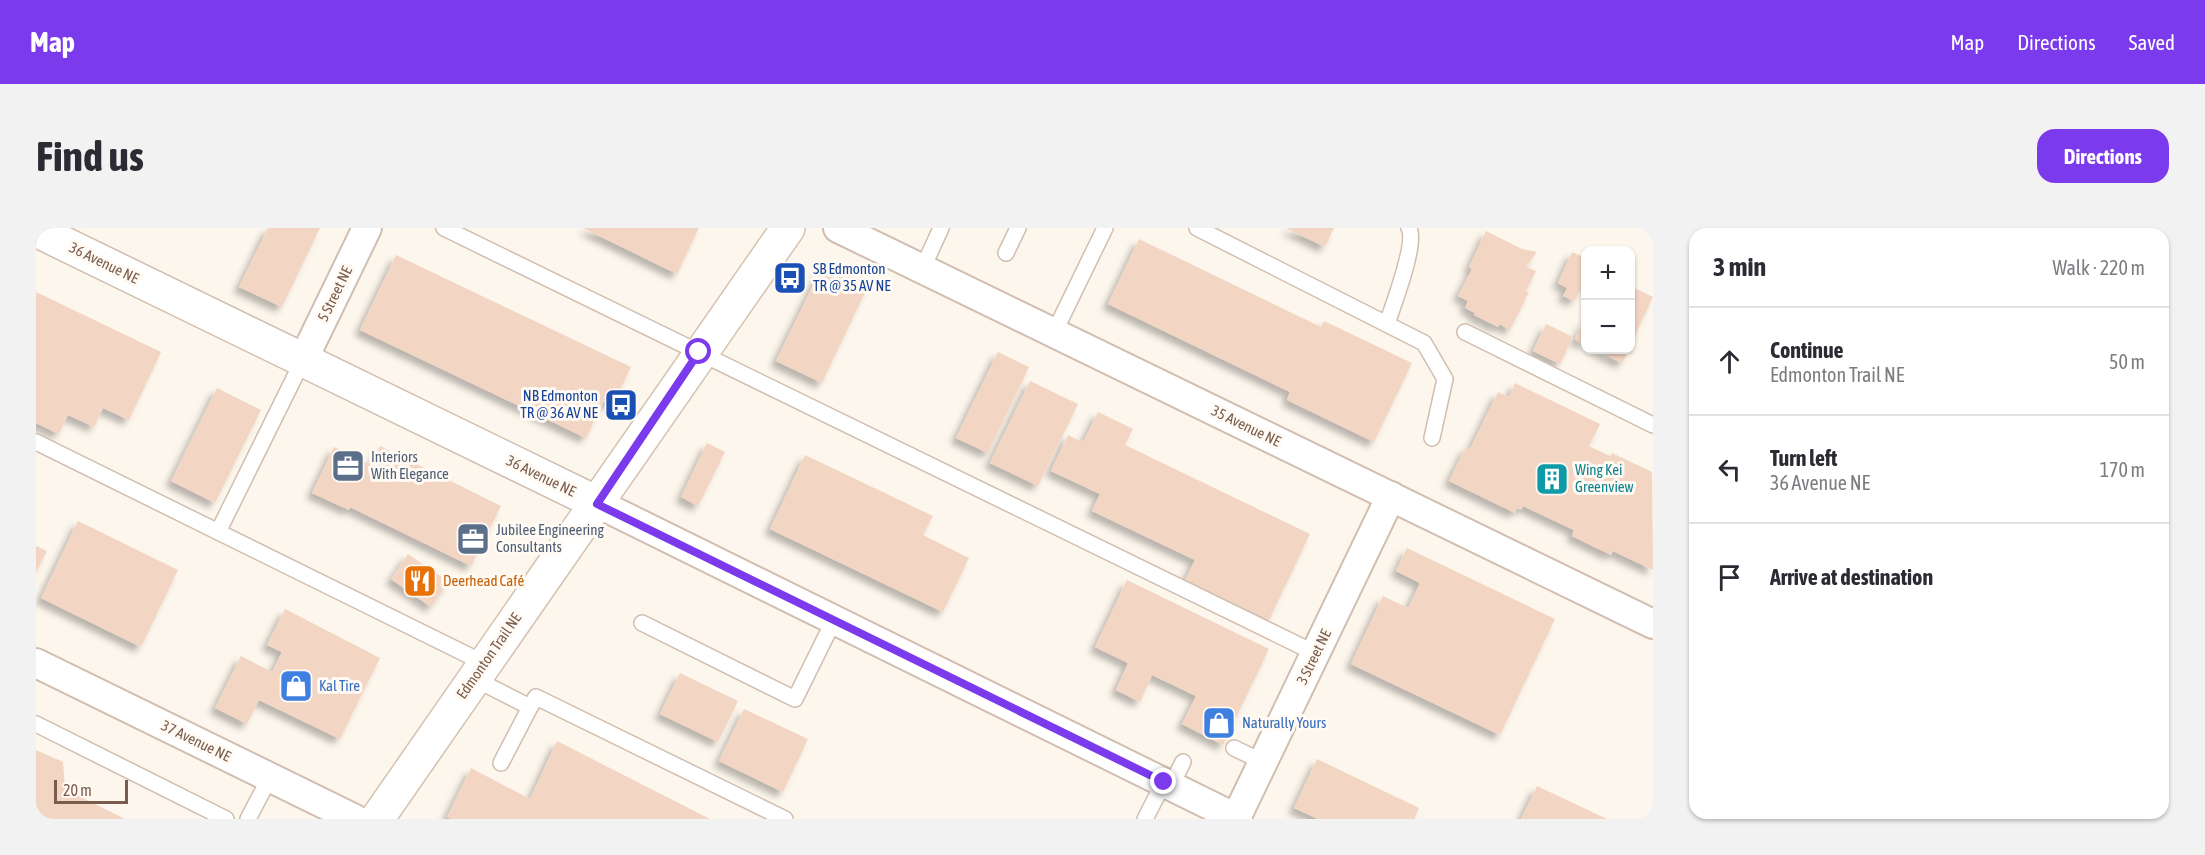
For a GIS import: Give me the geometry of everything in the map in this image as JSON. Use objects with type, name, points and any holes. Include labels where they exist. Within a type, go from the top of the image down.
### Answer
[{"type":"main road","name":"Edmonton Trail NE","points":[[377,819],[597,504],[699,352],[788,228]]},
{"type":"main road","name":"36 Avenue NE","points":[[36,230],[597,504]]},
{"type":"street","name":"5 Street NE","points":[[303,360],[367,228]]},
{"type":"street","name":"35 Avenue NE","points":[[838,228],[1653,624]]},
{"type":"street","name":"3 Street NE","points":[[1237,818],[1391,496]]},
{"type":"street","name":"36 Avenue NE","points":[[597,504],[834,620],[1173,777],[1237,818]]},
{"type":"street","name":"37 Avenue NE","points":[[36,663],[355,819]]},
{"type":"lane","points":[[444,228],[1316,653]]},
{"type":"lane","points":[[922,270],[941,228]]},
{"type":"lane","points":[[1006,253],[1018,228]]},
{"type":"lane","points":[[1054,333],[1105,228]]},
{"type":"lane","points":[[1197,228],[1424,343],[1445,379],[1432,438]]},
{"type":"lane","points":[[1387,324],[1405,269],[1412,234],[1409,228]]},
{"type":"lane","points":[[1465,332],[1653,424]]},
{"type":"lane","points":[[218,532],[303,360]]},
{"type":"lane","points":[[36,442],[218,532],[479,670],[530,707]]},
{"type":"lane","points":[[642,623],[795,699],[834,620]]},
{"type":"lane","points":[[501,763],[536,697],[785,819]]},
{"type":"lane","points":[[36,724],[226,819]]},
{"type":"lane","points":[[1234,748],[1263,762]]},
{"type":"lane","points":[[248,819],[270,777]]},
{"type":"lane","points":[[1145,819],[1173,777]]},
{"type":"building","points":[[268,228],[320,228],[282,307],[239,287]]},
{"type":"building","points":[[583,228],[699,228],[677,274]]},
{"type":"building","points":[[1286,228],[1334,228],[1325,247]]},
{"type":"building","points":[[1486,231],[1522,249],[1537,252],[1526,267],[1536,271],[1526,291],[1529,292],[1510,330],[1500,324],[1498,327],[1474,315],[1475,313],[1465,308],[1468,301],[1458,296],[1472,269],[1469,267]]},
{"type":"building","points":[[1139,239],[1321,327],[1324,321],[1412,363],[1374,442],[1287,400],[1290,392],[1108,304]]},
{"type":"building","points":[[1572,252],[1581,256],[1581,289],[1574,301],[1563,296],[1567,288],[1558,283]]},
{"type":"building","points":[[396,255],[631,367],[613,405],[604,401],[586,438],[360,330]]},
{"type":"building","points":[[824,263],[869,284],[822,383],[776,361]]},
{"type":"building","points":[[1635,288],[1653,297],[1635,335]]},
{"type":"building","points":[[36,292],[161,352],[129,420],[103,408],[94,427],[68,415],[59,434],[36,423]]},
{"type":"building","points":[[1546,324],[1573,337],[1560,364],[1533,351]]},
{"type":"building","points":[[1581,328],[1581,342],[1575,339]]},
{"type":"building","points":[[998,352],[1029,367],[988,453],[956,438]]},
{"type":"building","points":[[1603,354],[1627,354],[1622,363]]},
{"type":"building","points":[[1030,381],[1078,404],[1038,486],[990,463]]},
{"type":"building","name":"Wing Kei Greenview","points":[[1515,383],[1600,424],[1589,446],[1610,456],[1612,453],[1652,472],[1653,570],[1613,551],[1611,555],[1572,536],[1574,530],[1523,506],[1521,510],[1517,508],[1515,513],[1449,481],[1466,447],[1470,449],[1498,392],[1509,397]]},
{"type":"building","points":[[217,388],[261,410],[215,503],[171,481]]},
{"type":"building","points":[[1098,412],[1133,429],[1125,445],[1310,534],[1269,620],[1185,580],[1195,560],[1092,511],[1100,494],[1051,471],[1068,435],[1083,442]]},
{"type":"building","points":[[707,443],[725,452],[698,506],[681,497]]},
{"type":"building","points":[[380,446],[501,506],[471,566],[350,507],[349,510],[312,493],[334,447],[371,465]]},
{"type":"building","points":[[805,455],[933,516],[923,535],[969,558],[943,612],[770,529]]},
{"type":"building","points":[[78,521],[178,570],[141,647],[41,598]]},
{"type":"building","points":[[36,546],[47,551],[36,572]]},
{"type":"building","points":[[1407,548],[1555,619],[1500,735],[1351,664],[1383,596],[1408,608],[1420,583],[1396,571]]},
{"type":"building","name":"Deerhead Café","points":[[408,554],[449,582],[431,607],[391,579]]},
{"type":"building","points":[[1127,580],[1269,649],[1223,745],[1182,724],[1196,696],[1152,675],[1140,702],[1116,690],[1128,663],[1095,647]]},
{"type":"building","name":"Kal Tire","points":[[285,609],[380,658],[340,739],[259,700],[247,724],[215,708],[241,656],[272,672],[282,652],[267,645]]},
{"type":"building","points":[[680,673],[738,701],[718,742],[660,714]]},
{"type":"building","points":[[744,709],[808,739],[783,792],[719,761]]},
{"type":"building","points":[[557,741],[710,819],[451,819],[447,817],[471,768],[530,799]]},
{"type":"building","points":[[36,750],[63,762],[65,789],[125,819],[36,819]]},
{"type":"building","points":[[1317,759],[1419,808],[1414,819],[1318,819],[1294,808]]},
{"type":"building","points":[[1537,786],[1607,819],[1521,819]]},
{"type":"place","name":"SB Edmonton TR @ 35 AV NE","points":[[790,278]]},
{"type":"place","name":"NB Edmonton TR @ 36 AV NE","points":[[621,405]]},
{"type":"place","name":"Interiors With Elegance","points":[[348,466]]},
{"type":"place","name":"Wing Kei Greenview","points":[[1552,479]]},
{"type":"place","name":"Jubilee Engineering Consultants","points":[[473,539]]},
{"type":"place","name":"Deerhead Café","points":[[420,581]]},
{"type":"place","name":"Kal Tire","points":[[296,686]]},
{"type":"place","name":"Naturally Yours","points":[[1219,723]]},
{"type":"route","points":[[699,352],[597,504],[1164,782]]}]
